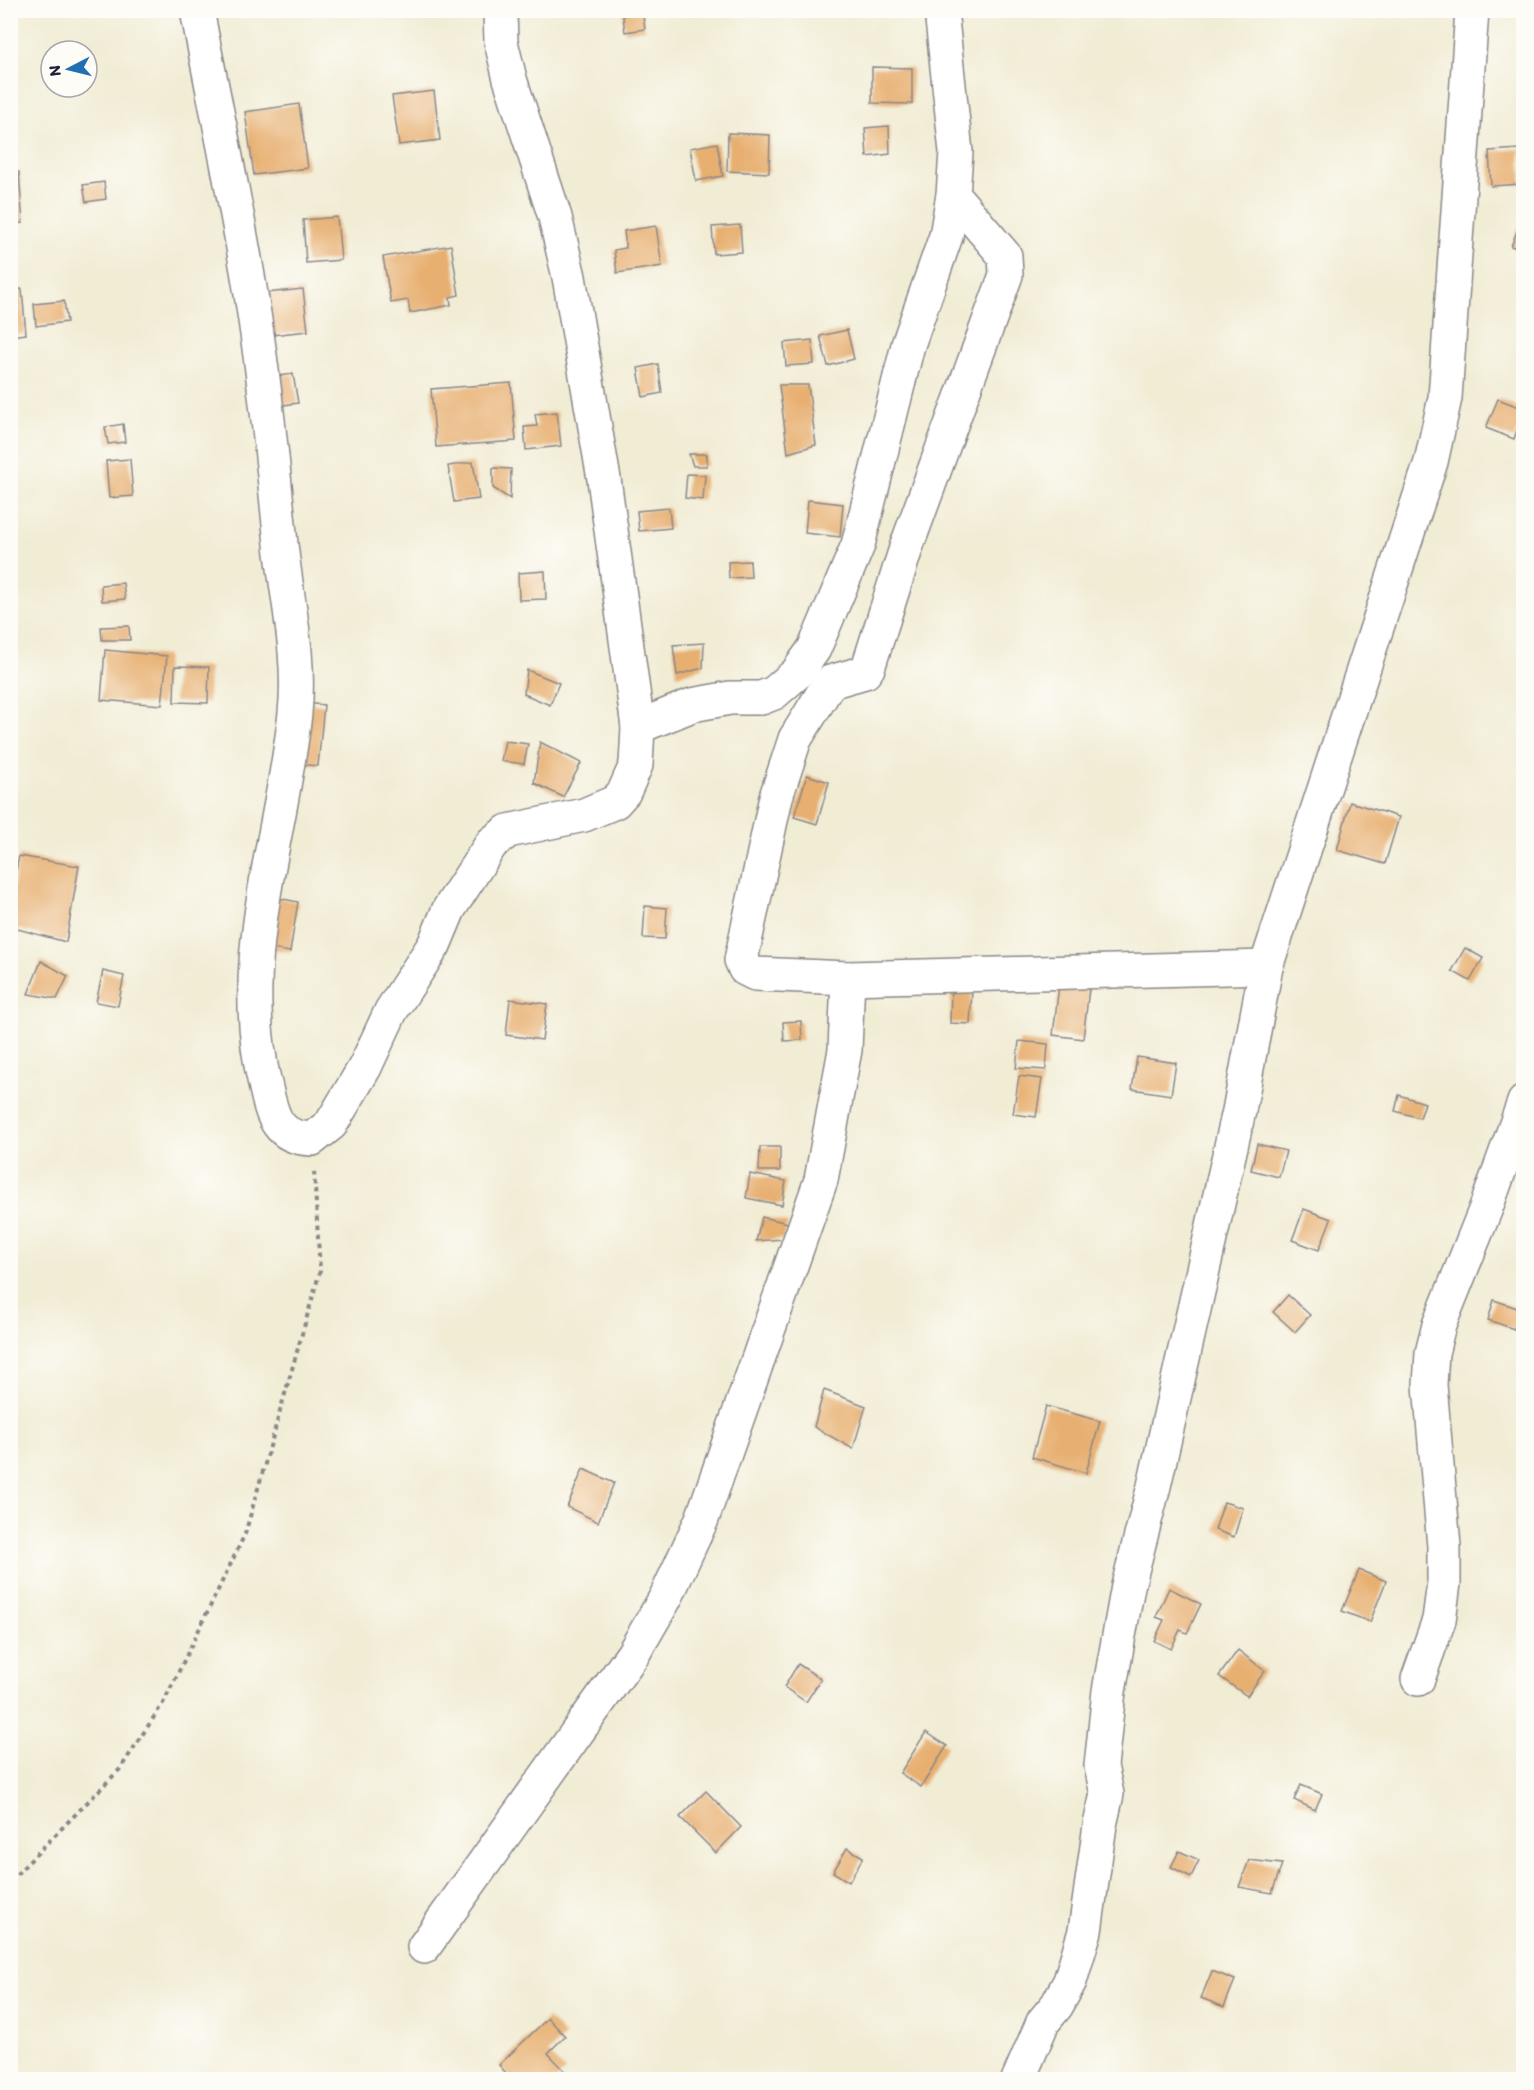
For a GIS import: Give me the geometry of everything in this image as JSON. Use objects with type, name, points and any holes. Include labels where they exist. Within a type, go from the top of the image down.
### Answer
[{"type":"street","points":[[198,10],[249,277],[270,433],[295,659],[295,712],[280,811],[262,901],[256,953],[255,1032],[270,1107],[282,1130],[297,1138],[312,1139],[331,1124],[365,1067],[391,1011],[434,945],[449,909],[492,843],[508,831],[584,815],[615,802],[624,792],[636,765],[638,727],[604,479],[569,277],[555,217],[510,79],[501,42],[500,10]]},
{"type":"street","points":[[638,727],[692,705],[730,698],[761,698],[774,693],[797,673],[814,649],[858,545],[898,383],[946,236],[953,195],[956,152],[941,10]]},
{"type":"street","points":[[1018,2079],[1043,2022],[1057,2005],[1070,1981],[1085,1931],[1100,1825],[1107,1794],[1101,1766],[1109,1691],[1128,1586],[1154,1486],[1239,1111],[1266,967],[1431,462],[1445,398],[1472,10]]},
{"type":"street","points":[[953,195],[1005,256],[1006,275],[907,545],[868,668],[865,672],[830,682],[802,724],[782,773],[741,960],[745,969],[755,974],[848,978],[1266,967]]},
{"type":"street","points":[[424,1947],[633,1654],[666,1597],[702,1519],[821,1180],[845,1050],[848,978]]},
{"type":"street","points":[[1418,1678],[1439,1620],[1444,1583],[1444,1546],[1430,1385],[1432,1353],[1439,1324],[1486,1208],[1524,1102]]},
{"type":"path","points":[[10,1881],[120,1769],[165,1700],[246,1534],[320,1271],[312,1139]]},
{"type":"building","points":[[622,10],[642,10],[645,29],[625,32]]},
{"type":"building","points":[[872,67],[912,68],[912,104],[872,103]]},
{"type":"building","points":[[434,91],[440,140],[399,145],[392,96]]},
{"type":"building","points":[[299,104],[308,168],[254,175],[245,112]]},
{"type":"building","points":[[889,126],[890,154],[867,157],[865,128]]},
{"type":"building","points":[[728,133],[770,135],[769,173],[727,171]]},
{"type":"building","points":[[717,143],[723,176],[696,181],[690,148]]},
{"type":"building","points":[[1520,149],[1522,184],[1491,186],[1489,151]]},
{"type":"building","points":[[19,172],[23,223],[10,224],[10,173]]},
{"type":"building","points":[[104,182],[106,199],[86,202],[83,185]]},
{"type":"building","points":[[337,217],[341,260],[306,263],[303,220]]},
{"type":"building","points":[[740,225],[742,252],[714,254],[712,227]]},
{"type":"building","points":[[656,226],[662,266],[617,273],[614,250],[626,248],[624,231]]},
{"type":"building","points":[[1518,229],[1524,231],[1524,251],[1511,246]]},
{"type":"building","points":[[451,245],[459,295],[450,297],[451,305],[410,313],[408,300],[391,303],[383,257]]},
{"type":"building","points":[[22,289],[26,334],[10,336],[10,290]]},
{"type":"building","points":[[303,289],[308,331],[262,336],[257,294]]},
{"type":"building","points":[[64,301],[67,322],[36,326],[34,304]]},
{"type":"building","points":[[847,330],[854,359],[828,366],[820,336]]},
{"type":"building","points":[[812,340],[814,364],[786,366],[784,343]]},
{"type":"building","points":[[658,364],[662,393],[643,397],[638,368]]},
{"type":"building","points":[[293,374],[298,403],[269,407],[264,378]]},
{"type":"building","points":[[511,383],[516,441],[436,447],[431,389]]},
{"type":"building","points":[[779,385],[808,385],[816,445],[788,453]]},
{"type":"building","points":[[1498,399],[1524,409],[1514,439],[1486,428]]},
{"type":"building","points":[[557,412],[561,446],[526,450],[524,427],[537,426],[535,414]]},
{"type":"building","points":[[123,424],[125,442],[108,444],[105,427]]},
{"type":"building","points":[[689,454],[707,454],[707,466],[693,466]]},
{"type":"building","points":[[130,459],[133,496],[109,498],[106,461]]},
{"type":"building","points":[[473,462],[479,499],[454,502],[448,466]]},
{"type":"building","points":[[493,468],[511,469],[510,499],[493,488]]},
{"type":"building","points":[[687,474],[705,475],[703,500],[685,498]]},
{"type":"building","points":[[808,500],[843,504],[840,537],[805,533]]},
{"type":"building","points":[[669,508],[671,528],[639,531],[637,511]]},
{"type":"building","points":[[750,561],[751,577],[729,578],[728,562]]},
{"type":"building","points":[[545,571],[546,599],[519,600],[518,573]]},
{"type":"building","points":[[123,583],[125,599],[102,601],[101,585]]},
{"type":"building","points":[[129,626],[130,640],[102,640],[101,627]]},
{"type":"building","points":[[704,643],[703,668],[677,675],[673,645]]},
{"type":"building","points":[[105,650],[167,656],[162,705],[101,700]]},
{"type":"building","points":[[175,666],[209,667],[208,703],[174,702]]},
{"type":"building","points":[[527,670],[559,683],[550,705],[524,694]]},
{"type":"building","points":[[303,703],[324,705],[318,766],[297,764]]},
{"type":"building","points":[[505,741],[528,744],[524,764],[501,761]]},
{"type":"building","points":[[540,742],[581,763],[563,797],[534,783]]},
{"type":"building","points":[[807,775],[829,782],[817,824],[794,817]]},
{"type":"building","points":[[1350,802],[1399,817],[1385,864],[1337,850]]},
{"type":"building","points":[[19,856],[79,866],[66,942],[10,927],[10,901]]},
{"type":"building","points":[[273,897],[298,902],[290,952],[265,948]]},
{"type":"building","points":[[645,906],[667,908],[665,939],[643,938]]},
{"type":"building","points":[[1465,948],[1483,958],[1470,981],[1452,971]]},
{"type":"building","points":[[41,961],[68,976],[57,999],[28,994]]},
{"type":"building","points":[[103,971],[124,976],[118,1006],[96,1002]]},
{"type":"building","points":[[1059,985],[1089,989],[1083,1039],[1053,1035]]},
{"type":"building","points":[[951,990],[972,991],[970,1024],[950,1023]]},
{"type":"building","points":[[510,999],[547,1004],[542,1040],[506,1035]]},
{"type":"building","points":[[801,1021],[802,1040],[784,1041],[783,1022]]},
{"type":"building","points":[[1019,1041],[1048,1044],[1046,1070],[1016,1068]]},
{"type":"building","points":[[1137,1057],[1176,1063],[1171,1095],[1132,1089]]},
{"type":"building","points":[[1019,1076],[1042,1079],[1036,1117],[1013,1114]]},
{"type":"building","points":[[1399,1095],[1425,1103],[1420,1118],[1395,1111]]},
{"type":"building","points":[[1257,1144],[1286,1151],[1279,1177],[1251,1170]]},
{"type":"building","points":[[760,1147],[780,1147],[780,1171],[759,1171]]},
{"type":"building","points":[[750,1174],[786,1181],[782,1205],[746,1198]]},
{"type":"building","points":[[1304,1209],[1331,1219],[1319,1250],[1292,1240]]},
{"type":"building","points":[[762,1217],[788,1223],[784,1239],[756,1241]]},
{"type":"building","points":[[1288,1295],[1310,1315],[1295,1332],[1273,1312]]},
{"type":"building","points":[[1494,1300],[1520,1309],[1514,1329],[1488,1320]]},
{"type":"building","points":[[824,1390],[866,1406],[853,1449],[814,1427]]},
{"type":"building","points":[[1046,1406],[1100,1421],[1086,1473],[1032,1457]]},
{"type":"building","points":[[583,1469],[614,1483],[598,1522],[567,1507]]},
{"type":"building","points":[[1224,1502],[1243,1508],[1234,1537],[1215,1530]]},
{"type":"building","points":[[1359,1570],[1386,1581],[1370,1622],[1342,1611]]},
{"type":"building","points":[[1169,1588],[1201,1604],[1187,1633],[1180,1630],[1171,1649],[1154,1641],[1164,1620],[1156,1617]]},
{"type":"building","points":[[1238,1650],[1265,1671],[1247,1696],[1219,1676]]},
{"type":"building","points":[[798,1664],[821,1679],[806,1702],[784,1687]]},
{"type":"building","points":[[926,1732],[947,1746],[921,1787],[900,1773]]},
{"type":"building","points":[[1301,1785],[1322,1794],[1315,1810],[1294,1800]]},
{"type":"building","points":[[706,1791],[741,1827],[716,1853],[680,1817]]},
{"type":"building","points":[[847,1848],[863,1857],[849,1882],[833,1872]]},
{"type":"building","points":[[1179,1851],[1199,1860],[1191,1877],[1171,1867]]},
{"type":"building","points":[[1249,1860],[1282,1864],[1272,1893],[1239,1887]]},
{"type":"building","points":[[1212,1971],[1235,1980],[1224,2007],[1201,1998]]},
{"type":"building","points":[[548,2018],[565,2036],[548,2053],[565,2071],[557,2080],[512,2080],[499,2065]]}]
